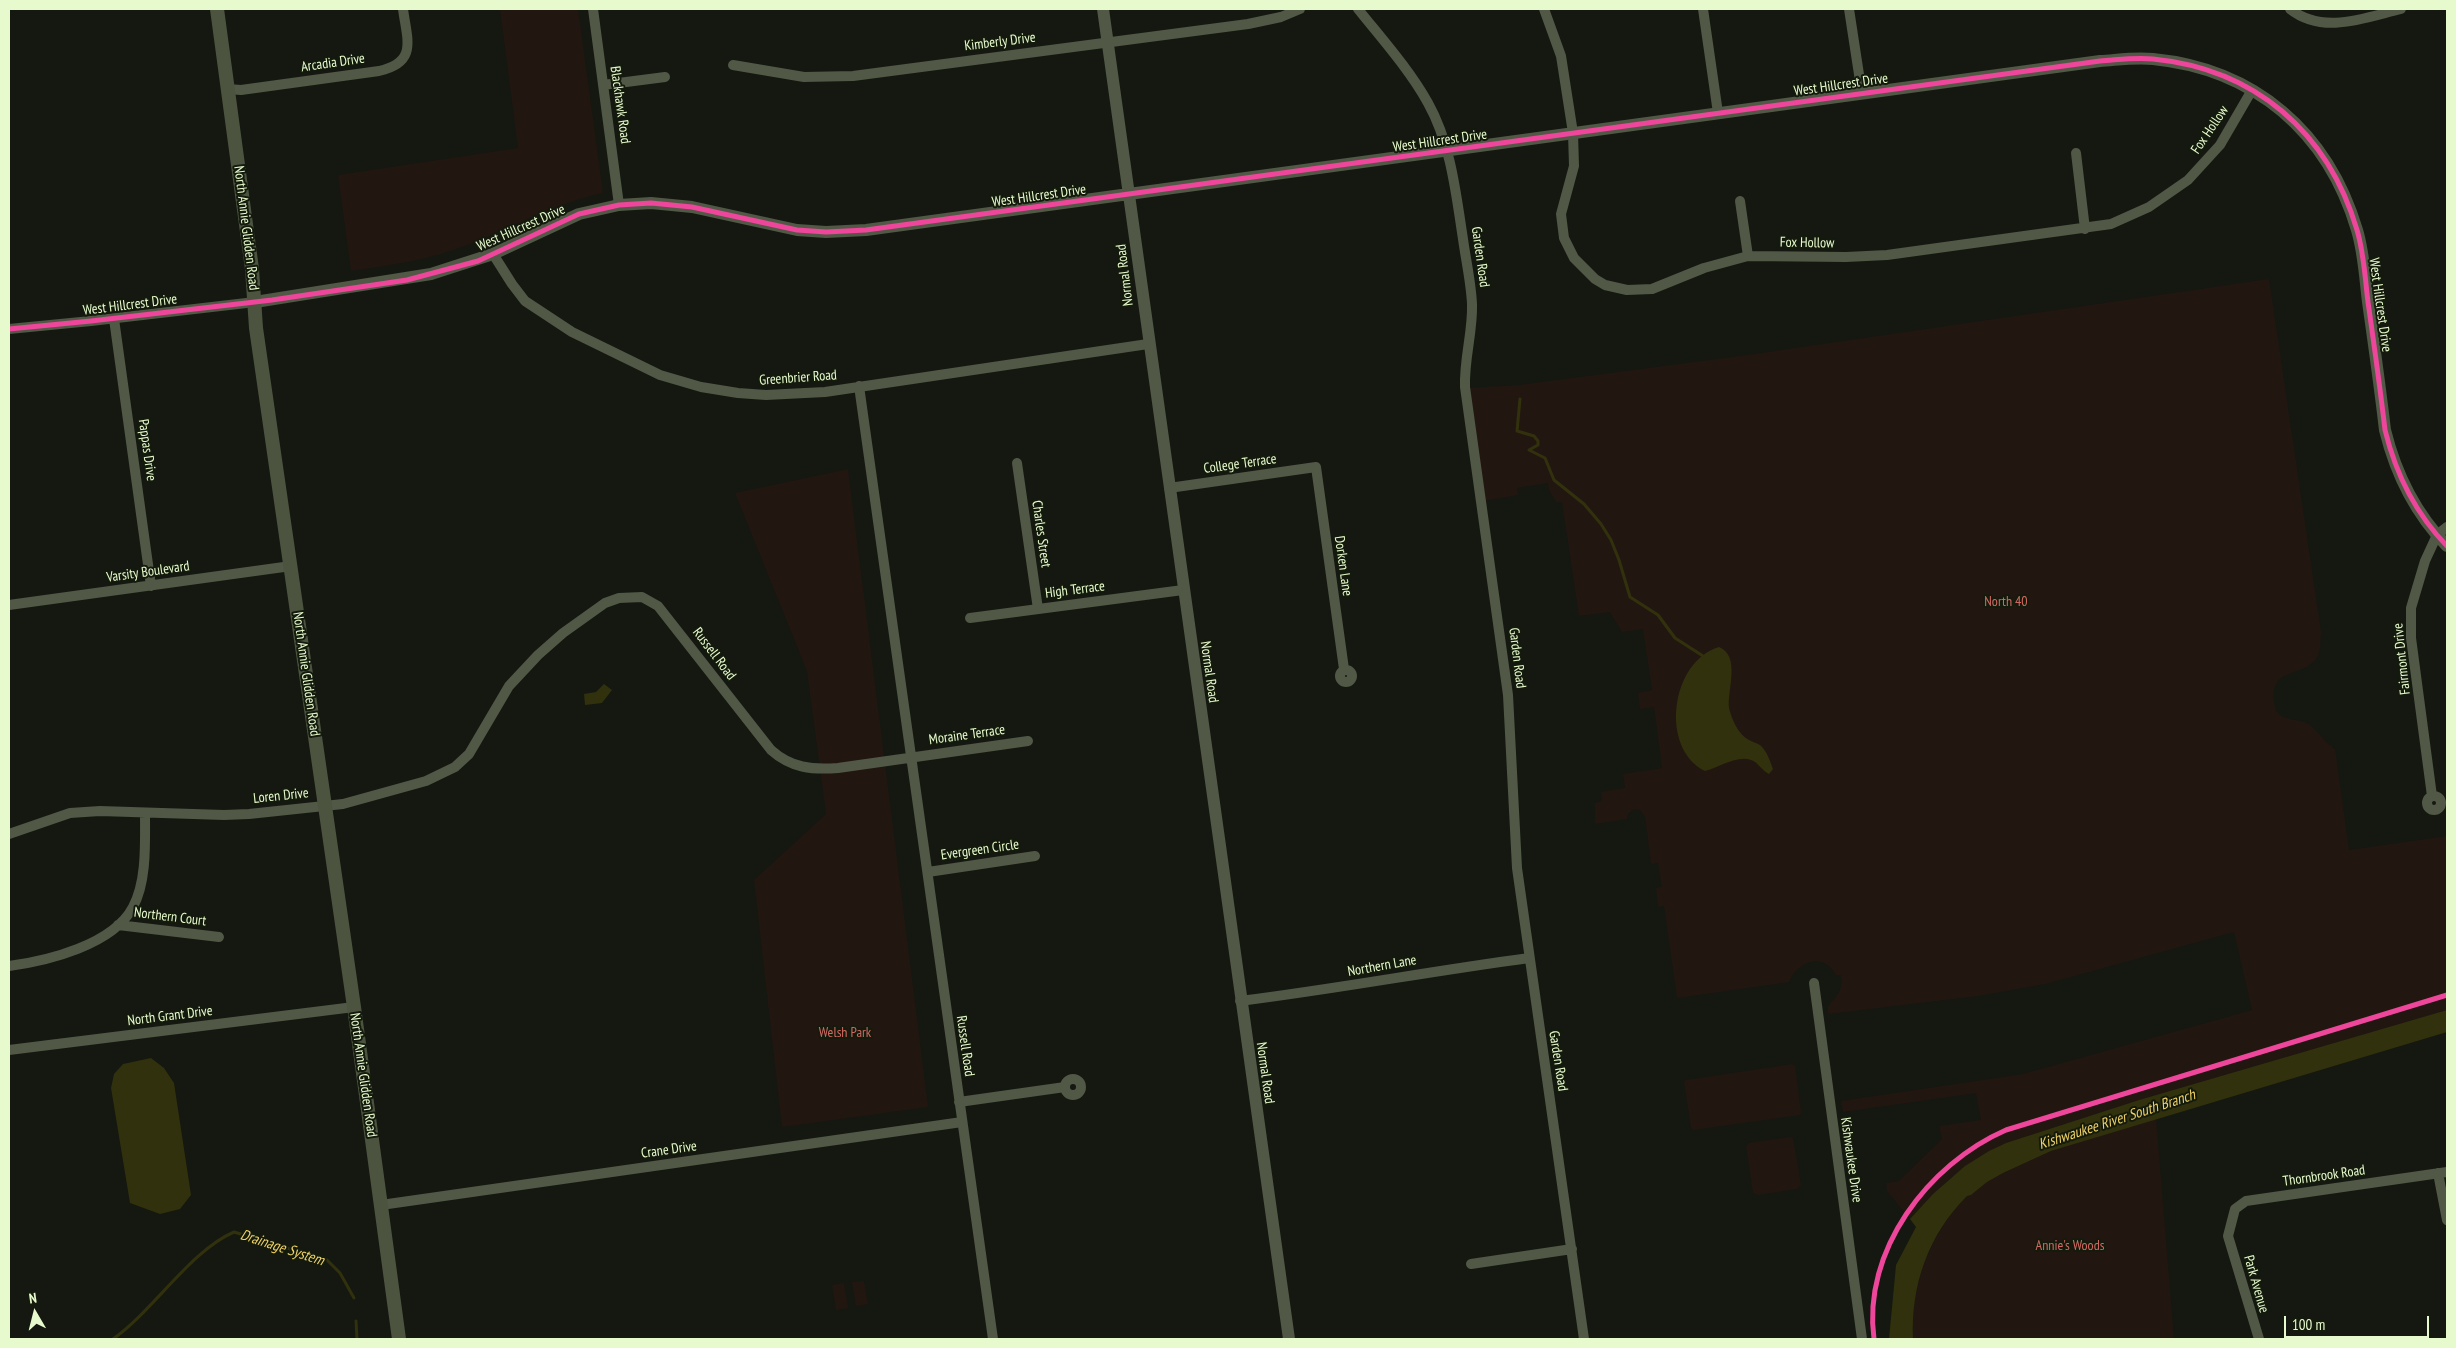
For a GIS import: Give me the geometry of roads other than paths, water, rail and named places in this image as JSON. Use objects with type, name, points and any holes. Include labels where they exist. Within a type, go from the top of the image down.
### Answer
[{"type":"main road","name":"North Annie Glidden Road","points":[[217,9],[255,302],[256,328],[354,1007],[399,1339]]},
{"type":"street","name":"Arcadia Drive","points":[[228,89],[241,90],[379,71],[393,67],[402,62],[407,51],[403,9]]},
{"type":"street","name":"Blackhawk Road","points":[[593,9],[619,205]]},
{"type":"street","name":"Normal Road","points":[[1103,9],[1130,195],[1148,344],[1288,1339]]},
{"type":"street","name":"Kimberly Drive","points":[[732,65],[771,73],[831,78],[1271,20],[1300,9]]},
{"type":"street","name":"Garden Road","points":[[1358,9],[1412,77],[1438,122],[1447,151],[1457,197],[1471,292],[1472,318],[1465,359],[1465,387],[1508,695],[1512,811],[1529,958],[1584,1339]]},
{"type":"street","name":"Fox Hollow","points":[[1544,9],[1561,56],[1573,133],[1574,166],[1563,202],[1561,227],[1574,258],[1595,279],[1614,288],[1644,290],[1704,268],[1748,256],[1846,257],[1887,254],[2086,229],[2111,224],[2161,200],[2188,180],[2220,144],[2252,90]]},
{"type":"street","points":[[1703,9],[1718,113]]},
{"type":"street","points":[[1849,9],[1862,94]]},
{"type":"street","points":[[2290,9],[2313,22],[2333,24],[2400,9]]},
{"type":"street","name":"West Hillcrest Drive","points":[[9,328],[114,319],[255,302],[407,280],[462,266],[493,254],[579,214],[619,205],[651,204],[692,207],[779,228],[850,232],[2100,61],[2141,58],[2200,68],[2252,90],[2277,106],[2307,135],[2332,170],[2346,197],[2358,233],[2389,446],[2408,493],[2437,535],[2447,546]]},
{"type":"street","points":[[603,85],[665,77]]},
{"type":"street","points":[[2076,152],[2086,229]]},
{"type":"street","points":[[1740,201],[1748,256]]},
{"type":"street","name":"Greenbrier Road","points":[[493,254],[519,294],[536,309],[585,339],[660,375],[701,387],[766,395],[818,392],[1148,344]]},
{"type":"street","name":"Pappas Drive","points":[[114,319],[151,586]]},
{"type":"street","name":"Russell Road","points":[[860,386],[910,757],[928,872],[993,1339]]},
{"type":"street","name":"Charles Street","points":[[1017,464],[1038,609]]},
{"type":"street","name":"College Terrace","points":[[1169,488],[1316,467]]},
{"type":"street","name":"Dorken Lane","points":[[1316,467],[1344,669]]},
{"type":"street","name":"Fairmont Drive","points":[[2432,796],[2411,621],[2412,603],[2419,577],[2437,535],[2447,527]]},
{"type":"street","name":"Varsity Boulevard","points":[[9,605],[291,566]]},
{"type":"street","name":"High Terrace","points":[[970,618],[1183,590]]},
{"type":"street","name":"Russell Road","points":[[509,686],[538,655],[583,618],[611,600],[628,596],[642,597],[658,606],[668,616],[771,750],[786,761],[806,768],[822,770],[910,757]]},
{"type":"street","name":"Loren Drive","points":[[9,834],[70,813],[100,811],[145,814],[224,815],[325,806],[349,803],[426,781],[455,767],[469,754],[509,686]]},
{"type":"street","name":"Moraine Terrace","points":[[910,757],[1028,741]]},
{"type":"street","points":[[9,966],[46,959],[70,951],[118,925],[133,908],[138,892],[143,864],[145,814]]},
{"type":"street","name":"Evergreen Circle","points":[[928,872],[1035,856]]},
{"type":"street","name":"Northern Court","points":[[118,925],[219,937]]},
{"type":"street","name":"Northern Lane","points":[[1240,1001],[1325,990],[1411,974],[1529,958]]},
{"type":"street","name":"Kishwaukee Drive","points":[[1814,983],[1862,1339]]},
{"type":"street","name":"North Grant Drive","points":[[9,1050],[354,1007]]},
{"type":"street","points":[[959,1102],[1065,1087]]},
{"type":"street","name":"Crane Drive","points":[[381,1205],[962,1122]]},
{"type":"street","points":[[2443,1173],[2447,1220]]},
{"type":"street","name":"Thornbrook Road","points":[[2228,1236],[2235,1209],[2246,1201],[2443,1173]]},
{"type":"street","name":"Park Avenue","points":[[2228,1236],[2258,1339]]},
{"type":"street","points":[[1471,1264],[1572,1250]]},
{"type":"water","points":[[1719,647],[1726,651],[1730,658],[1729,708],[1732,717],[1736,726],[1745,737],[1765,750],[1773,769],[1769,774],[1753,761],[1746,759],[1734,760],[1705,771],[1690,760],[1681,744],[1677,725],[1677,706],[1681,686],[1690,669],[1703,655]]},
{"type":"water","points":[[604,684],[612,690],[602,703],[585,705],[584,694],[596,692]]},
{"type":"water","name":"Kishwaukee River South Branch","points":[[2447,1010],[2447,1032],[2051,1151],[1987,1182],[1967,1196],[1953,1211],[1932,1244],[1919,1280],[1915,1299],[1913,1339],[1889,1339],[1896,1265],[1916,1227],[1910,1219],[1933,1194],[1965,1166],[1989,1151],[2006,1143],[2139,1100]]},
{"type":"water","points":[[151,1058],[164,1068],[174,1083],[191,1195],[180,1209],[160,1214],[130,1203],[111,1088],[114,1074],[123,1064]]},
{"type":"waterway","points":[[1520,399],[1517,431],[1534,436],[1538,441],[1538,445],[1529,450],[1545,458],[1554,480],[1584,504],[1601,524],[1611,540],[1619,560],[1630,597],[1658,615],[1675,638],[1703,656]]},
{"type":"waterway","name":"Drainage System","points":[[113,1339],[143,1313],[202,1253],[234,1232],[327,1260],[340,1273],[354,1298]]},
{"type":"waterway","name":"Drainage System","points":[[356,1321],[357,1339]]},
{"type":"park label","name":"North 40","points":[[2006,602]]},
{"type":"park label","name":"Welsh Park","points":[[845,1033]]},
{"type":"park label","name":"Annie's Woods","points":[[2070,1246]]}]
